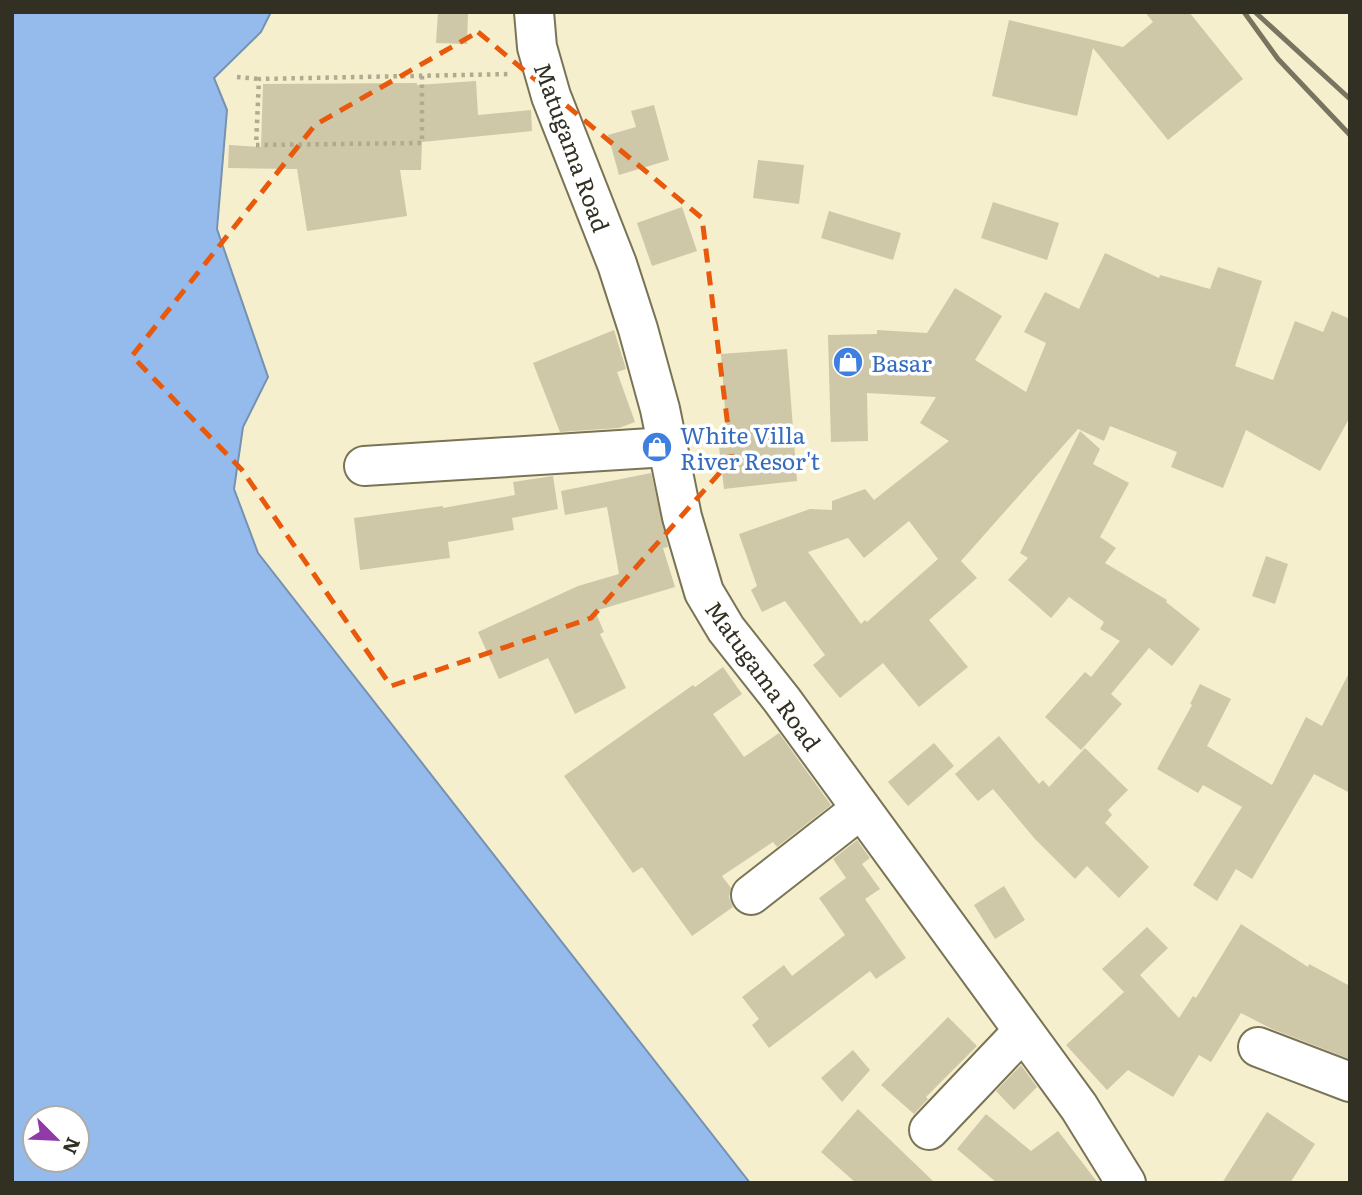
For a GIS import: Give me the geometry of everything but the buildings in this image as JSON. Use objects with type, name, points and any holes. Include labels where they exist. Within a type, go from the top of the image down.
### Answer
[{"type":"main road","name":"Matugama Road","points":[[534,12],[537,47],[544,73],[617,264],[638,329],[660,408],[682,517],[704,592],[726,629],[782,700],[1079,1107],[1126,1183]]},
{"type":"main road","points":[[364,466],[667,447]]},
{"type":"main road","points":[[751,895],[862,809]]},
{"type":"main road","points":[[929,1129],[1023,1031]]},
{"type":"main road","points":[[1258,1047],[1350,1082]]},
{"type":"path","points":[[237,77],[259,79],[544,73]]},
{"type":"path","points":[[259,79],[256,145],[422,143],[422,76]]},
{"type":"highlighted area","points":[[478,32],[702,218],[732,459],[591,618],[391,686],[242,470],[132,356],[315,125]]},
{"type":"water","points":[[12,12],[271,12],[261,32],[214,78],[227,110],[217,229],[268,377],[243,427],[234,489],[258,553],[750,1183],[12,1183]]},
{"type":"railway","points":[[1244,12],[1278,59],[1350,135]]},
{"type":"railway","points":[[1255,12],[1350,99]]},
{"type":"place","name":"Basar","points":[[848,362]]},
{"type":"place","name":"White Villa River Resor't","points":[[657,447]]}]
